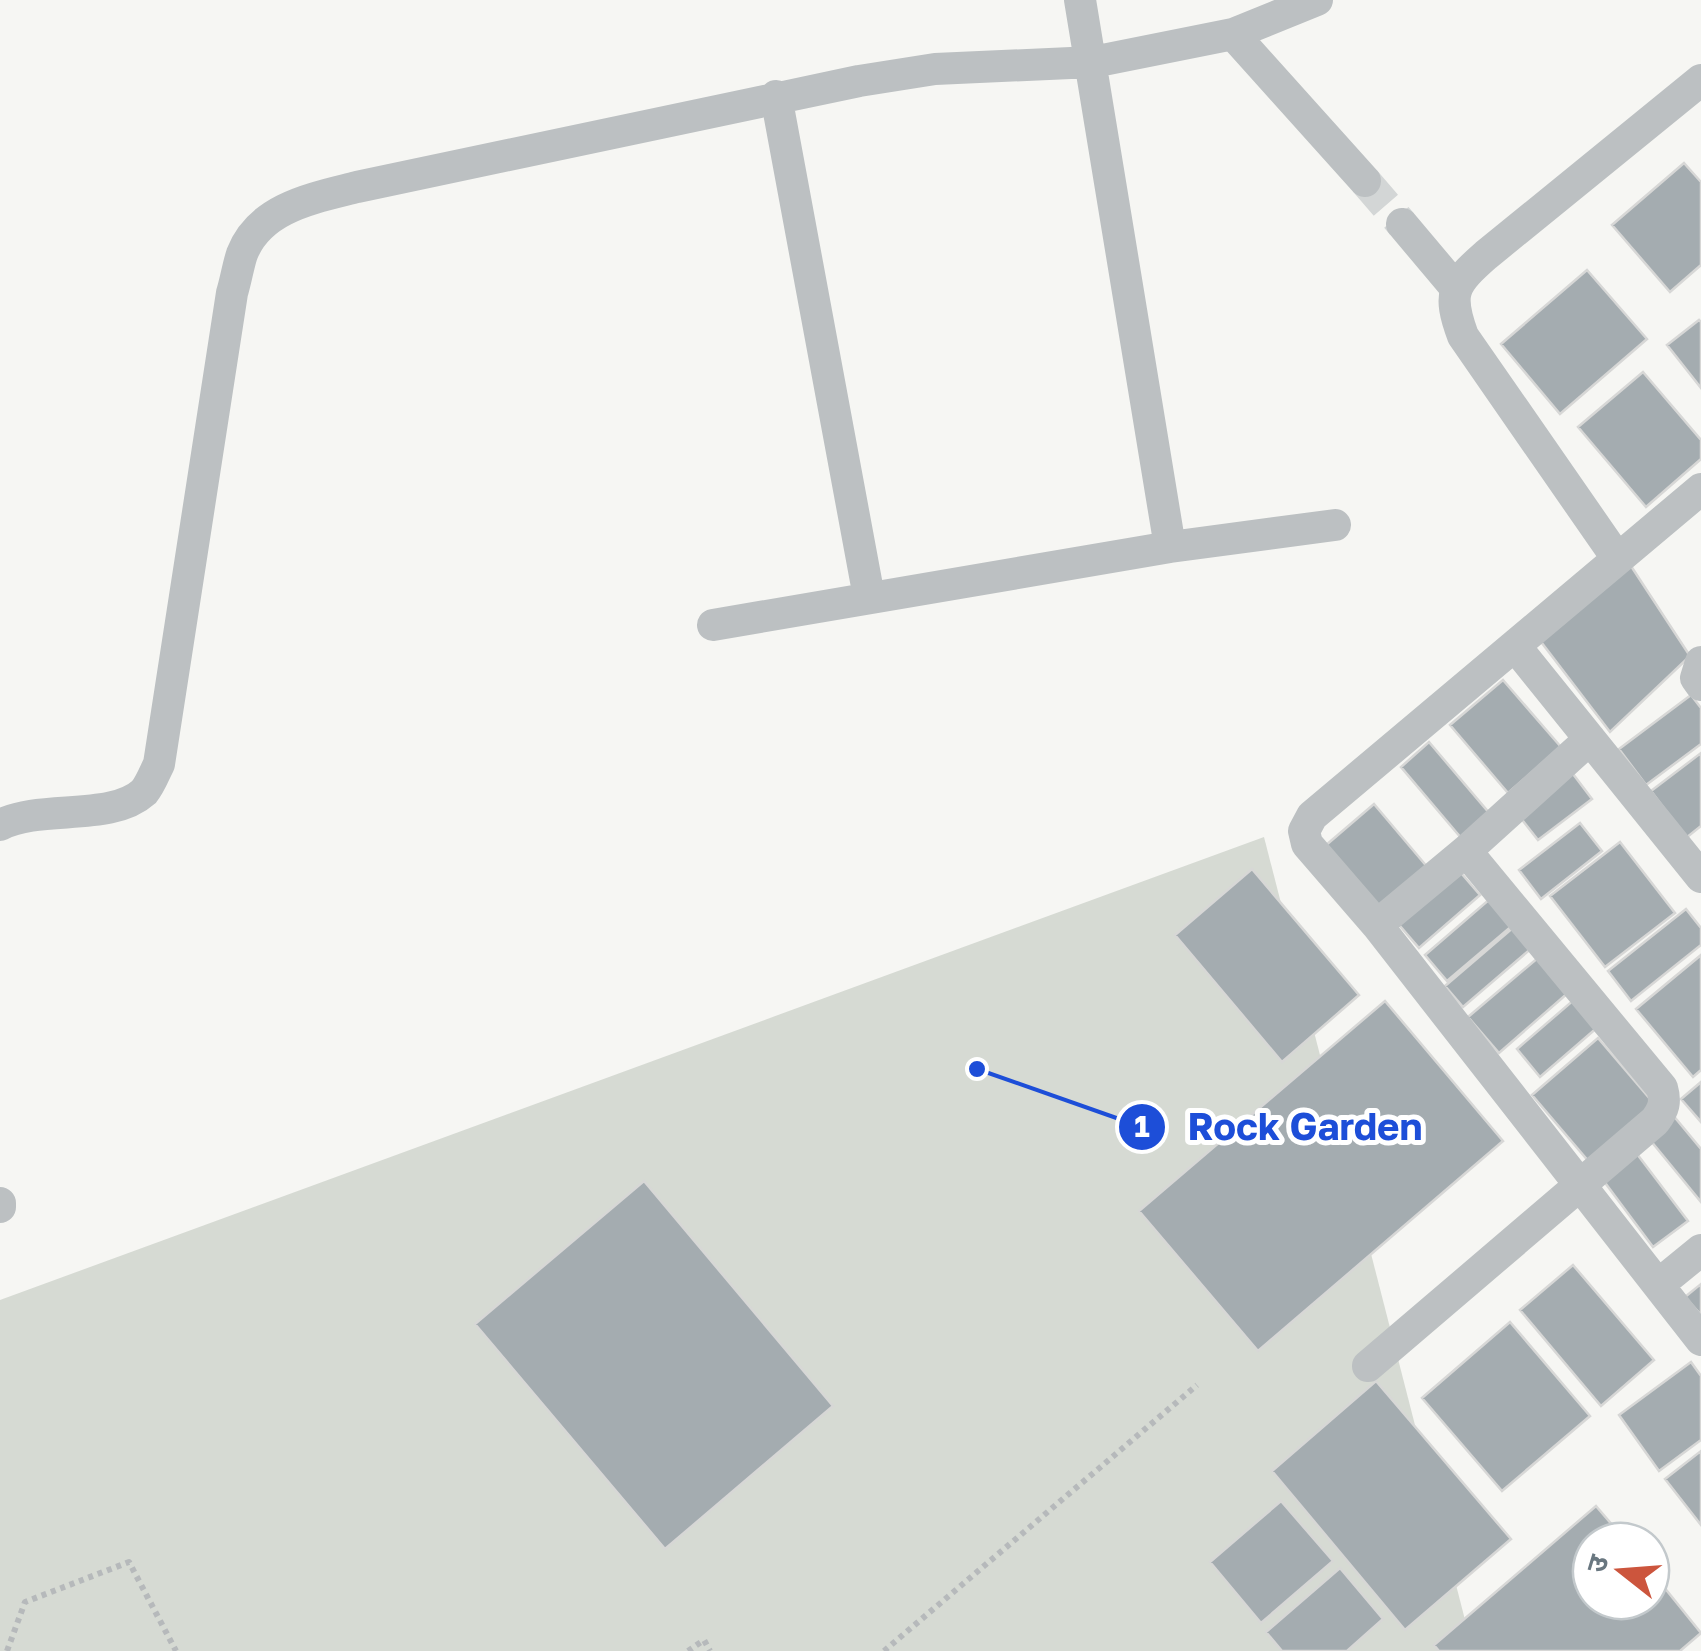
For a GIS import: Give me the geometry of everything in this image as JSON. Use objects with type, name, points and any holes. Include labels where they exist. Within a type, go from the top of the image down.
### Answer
[{"type":"street","points":[[1080,0],[1170,547]]},
{"type":"street","points":[[0,824],[18,815],[121,804],[144,791],[159,764],[232,293],[243,250],[266,222],[297,202],[776,96],[934,69],[1093,62],[1233,34],[1317,0]]},
{"type":"street","points":[[1233,34],[1366,181]]},
{"type":"street","points":[[1618,558],[1463,336],[1453,310],[1455,288],[1486,254],[1701,80]]},
{"type":"street","points":[[776,96],[869,596]]},
{"type":"street","points":[[1402,224],[1455,288]]},
{"type":"street","points":[[1701,489],[1312,816],[1304,830],[1307,844],[1377,925],[1701,1340]]},
{"type":"street","points":[[713,625],[1170,547],[1335,525]]},
{"type":"street","points":[[1515,646],[1698,868]]},
{"type":"street","points":[[1701,662],[1696,678],[1701,684]]},
{"type":"street","points":[[1377,925],[1590,739]]},
{"type":"street","points":[[1368,1366],[1655,1121],[1666,1100],[1662,1088],[1466,851]]},
{"type":"street","points":[[1658,1284],[1701,1250]]},
{"type":"path","points":[[884,1651],[1197,1385]]},
{"type":"path","points":[[7,1651],[25,1602],[129,1562],[176,1651]]},
{"type":"path","points":[[688,1651],[704,1640],[710,1651]]},
{"type":"shaded area","points":[[1264,837],[1473,1651],[0,1651],[0,1300]]},
{"type":"building","points":[[1684,163],[1701,182],[1701,265],[1670,292],[1612,225]]},
{"type":"building","points":[[1587,270],[1647,339],[1560,414],[1501,344]]},
{"type":"building","points":[[1701,322],[1701,388],[1667,345]]},
{"type":"building","points":[[1643,372],[1701,440],[1701,459],[1646,507],[1578,427]]},
{"type":"building","points":[[1629,563],[1690,656],[1610,732],[1535,634]]},
{"type":"building","points":[[1503,680],[1561,747],[1508,793],[1450,725]]},
{"type":"building","points":[[1691,695],[1701,708],[1701,744],[1646,785],[1619,749]]},
{"type":"building","points":[[1429,742],[1490,814],[1462,839],[1401,767]]},
{"type":"building","points":[[1701,753],[1701,826],[1686,838],[1651,791]]},
{"type":"building","points":[[1570,770],[1592,799],[1538,840],[1516,812]]},
{"type":"building","points":[[1374,804],[1429,869],[1380,910],[1325,846]]},
{"type":"building","points":[[1580,823],[1602,851],[1541,899],[1519,870]]},
{"type":"building","points":[[1620,842],[1675,913],[1605,967],[1550,896]]},
{"type":"building","points":[[1455,866],[1480,895],[1419,948],[1394,919]]},
{"type":"building","points":[[1252,869],[1359,995],[1282,1062],[1175,935]]},
{"type":"building","points":[[1491,898],[1513,925],[1447,981],[1425,955]]},
{"type":"building","points":[[1686,909],[1701,928],[1701,945],[1631,1001],[1608,971]]},
{"type":"building","points":[[1515,926],[1533,947],[1463,1007],[1445,986]]},
{"type":"building","points":[[1701,955],[1701,1070],[1693,1077],[1636,1009]]},
{"type":"building","points":[[1539,957],[1569,992],[1499,1053],[1468,1017]]},
{"type":"building","points":[[1576,998],[1599,1026],[1540,1077],[1517,1049]]},
{"type":"building","points":[[1385,1001],[1503,1141],[1258,1351],[1139,1211]]},
{"type":"building","points":[[1598,1038],[1656,1106],[1590,1163],[1532,1095]]},
{"type":"building","points":[[1701,1082],[1701,1122],[1681,1099]]},
{"type":"building","points":[[1672,1114],[1701,1149],[1701,1202],[1646,1135]]},
{"type":"building","points":[[1634,1150],[1688,1221],[1653,1247],[1600,1176]]},
{"type":"building","points":[[644,1181],[833,1406],[665,1549],[475,1324]]},
{"type":"building","points":[[1573,1265],[1654,1360],[1601,1406],[1520,1310]]},
{"type":"building","points":[[1701,1284],[1701,1315],[1685,1297]]},
{"type":"building","points":[[1510,1322],[1590,1416],[1502,1491],[1422,1398]]},
{"type":"building","points":[[1691,1362],[1701,1376],[1701,1440],[1659,1471],[1619,1415]]},
{"type":"building","points":[[1376,1381],[1511,1539],[1405,1630],[1272,1471]]},
{"type":"building","points":[[1701,1451],[1701,1525],[1665,1479]]},
{"type":"building","points":[[1281,1501],[1333,1561],[1261,1623],[1210,1562]]},
{"type":"building","points":[[1596,1506],[1609,1521],[1579,1521]]},
{"type":"building","points":[[1571,1527],[1571,1621],[1671,1621],[1671,1596],[1701,1633],[1680,1651],[1439,1651],[1434,1645]]},
{"type":"building","points":[[1340,1568],[1383,1619],[1347,1651],[1282,1651],[1266,1632]]},
{"type":"tunnel","points":[[1365,181],[1402,224]]},
{"type":"place","name":"Rock Garden","points":[[977,1069]]}]
